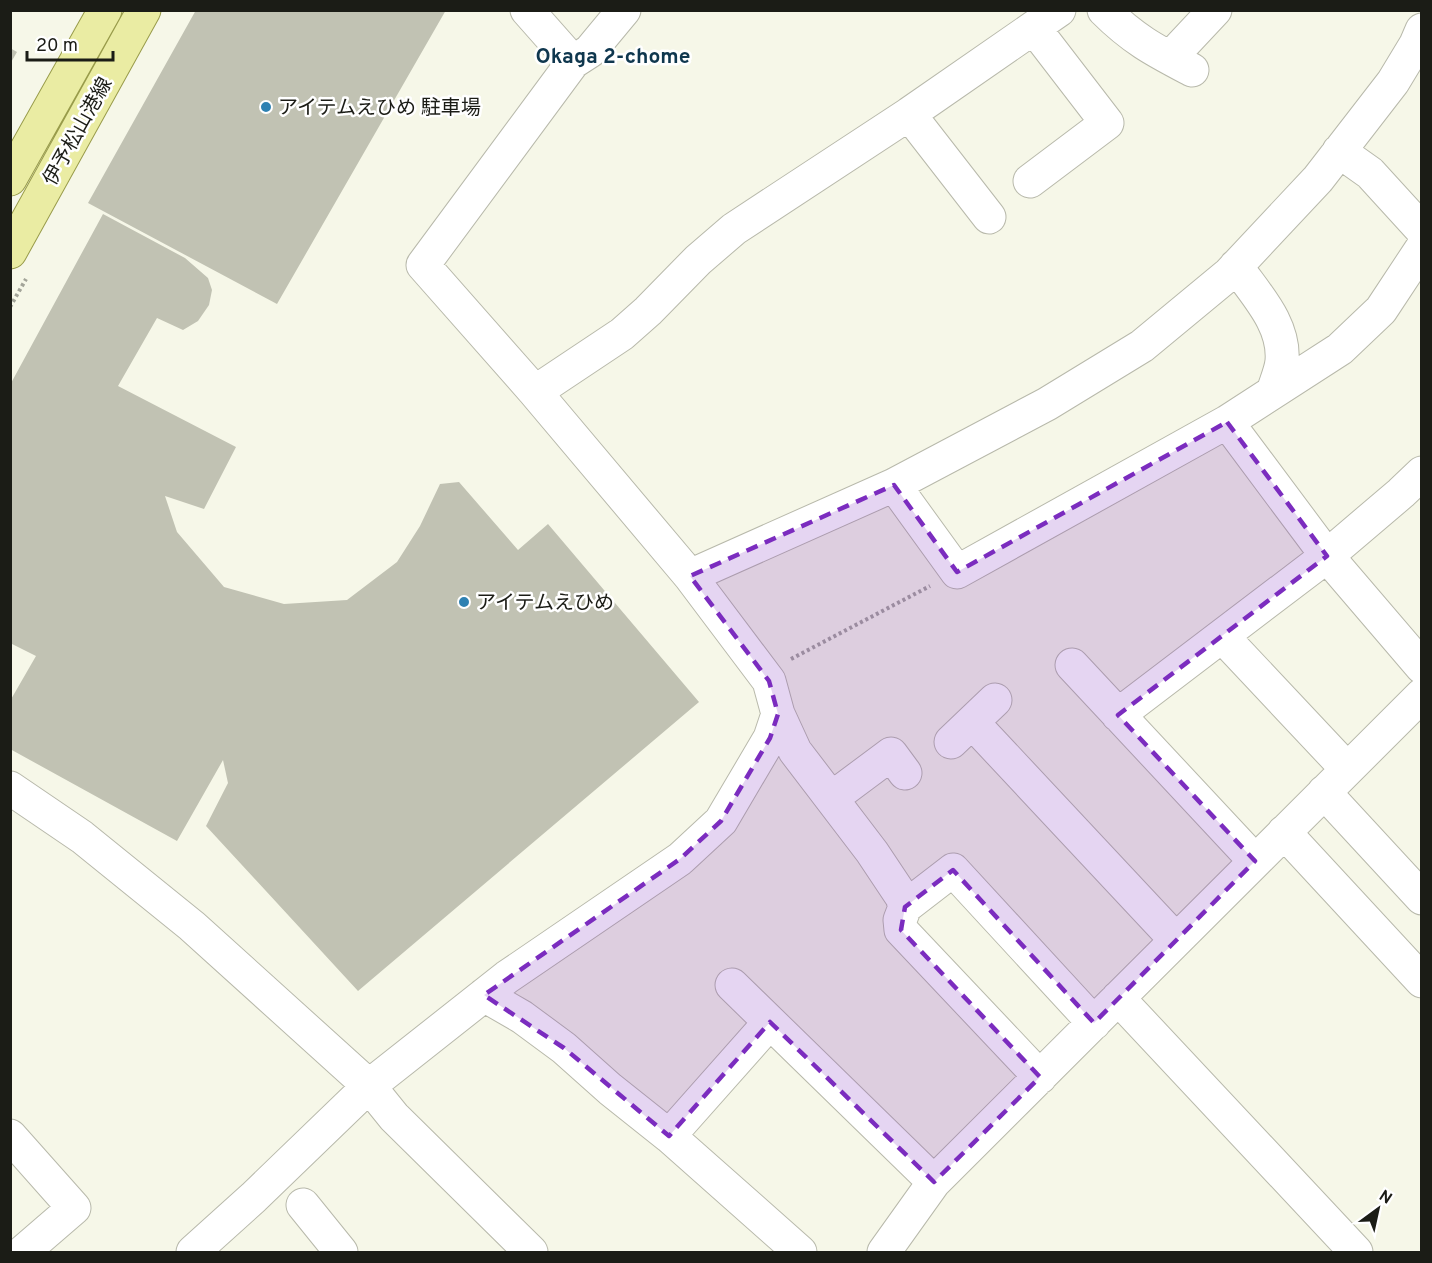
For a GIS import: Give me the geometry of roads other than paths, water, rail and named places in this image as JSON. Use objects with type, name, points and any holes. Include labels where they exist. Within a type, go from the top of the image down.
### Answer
[{"type":"main road","name":"伊予松山港線","points":[[10,178],[105,10]]},
{"type":"main road","name":"伊予松山港線","points":[[10,252],[144,10]]},
{"type":"street","points":[[527,10],[573,62]]},
{"type":"street","points":[[624,10],[590,51],[573,62],[423,265],[535,392],[690,576],[763,673],[769,681],[778,714],[795,751],[872,852],[902,897],[905,907]]},
{"type":"street","points":[[1104,10],[1126,32],[1146,46],[1181,64],[1215,10]]},
{"type":"street","points":[[535,392],[622,334],[698,260],[734,229],[909,114],[1039,18],[1107,123],[1030,181]]},
{"type":"street","points":[[690,576],[894,485],[1047,404],[1142,346],[1236,266],[1318,179],[1393,82],[1422,30]]},
{"type":"street","points":[[909,114],[989,217]]},
{"type":"street","points":[[1339,151],[1370,172],[1422,230]]},
{"type":"street","points":[[894,485],[957,573],[1227,422],[1340,350],[1381,310],[1422,248]]},
{"type":"street","points":[[1236,266],[1276,324],[1282,342],[1282,364],[1273,392]]},
{"type":"street","points":[[1227,422],[1327,556],[1422,667]]},
{"type":"street","points":[[1118,715],[1327,556],[1422,473]]},
{"type":"street","points":[[1222,636],[1347,769]]},
{"type":"street","points":[[1072,665],[1255,861]]},
{"type":"street","points":[[884,1252],[934,1182],[1422,695]]},
{"type":"street","points":[[193,1252],[254,1197],[369,1086],[507,977],[680,859],[721,822],[770,738],[778,714]]},
{"type":"street","points":[[973,721],[1176,940]]},
{"type":"street","points":[[832,798],[891,754],[904,773]]},
{"type":"street","points":[[1324,792],[1422,898]]},
{"type":"street","points":[[16,802],[131,874],[192,926],[369,1086],[394,1118],[531,1252]]},
{"type":"street","points":[[1284,832],[1422,981]]},
{"type":"street","points":[[1040,1077],[901,930],[900,920],[905,907],[953,870],[1094,1023]]},
{"type":"street","points":[[732,985],[934,1182]]},
{"type":"street","points":[[484,995],[522,1017],[564,1048],[610,1089],[669,1136],[800,1252]]},
{"type":"street","points":[[1118,998],[1356,1252]]},
{"type":"street","points":[[669,1136],[770,1022]]},
{"type":"street","points":[[10,1136],[74,1208],[23,1252]]},
{"type":"street","points":[[303,1205],[341,1252]]},
{"type":"place","name":"アイテムえひめ 駐車場","points":[[266,107]]},
{"type":"place","name":"アイテムえひめ","points":[[464,602]]},
{"type":"district","name":"Okaga 2-chome","points":[[613,56]]}]
